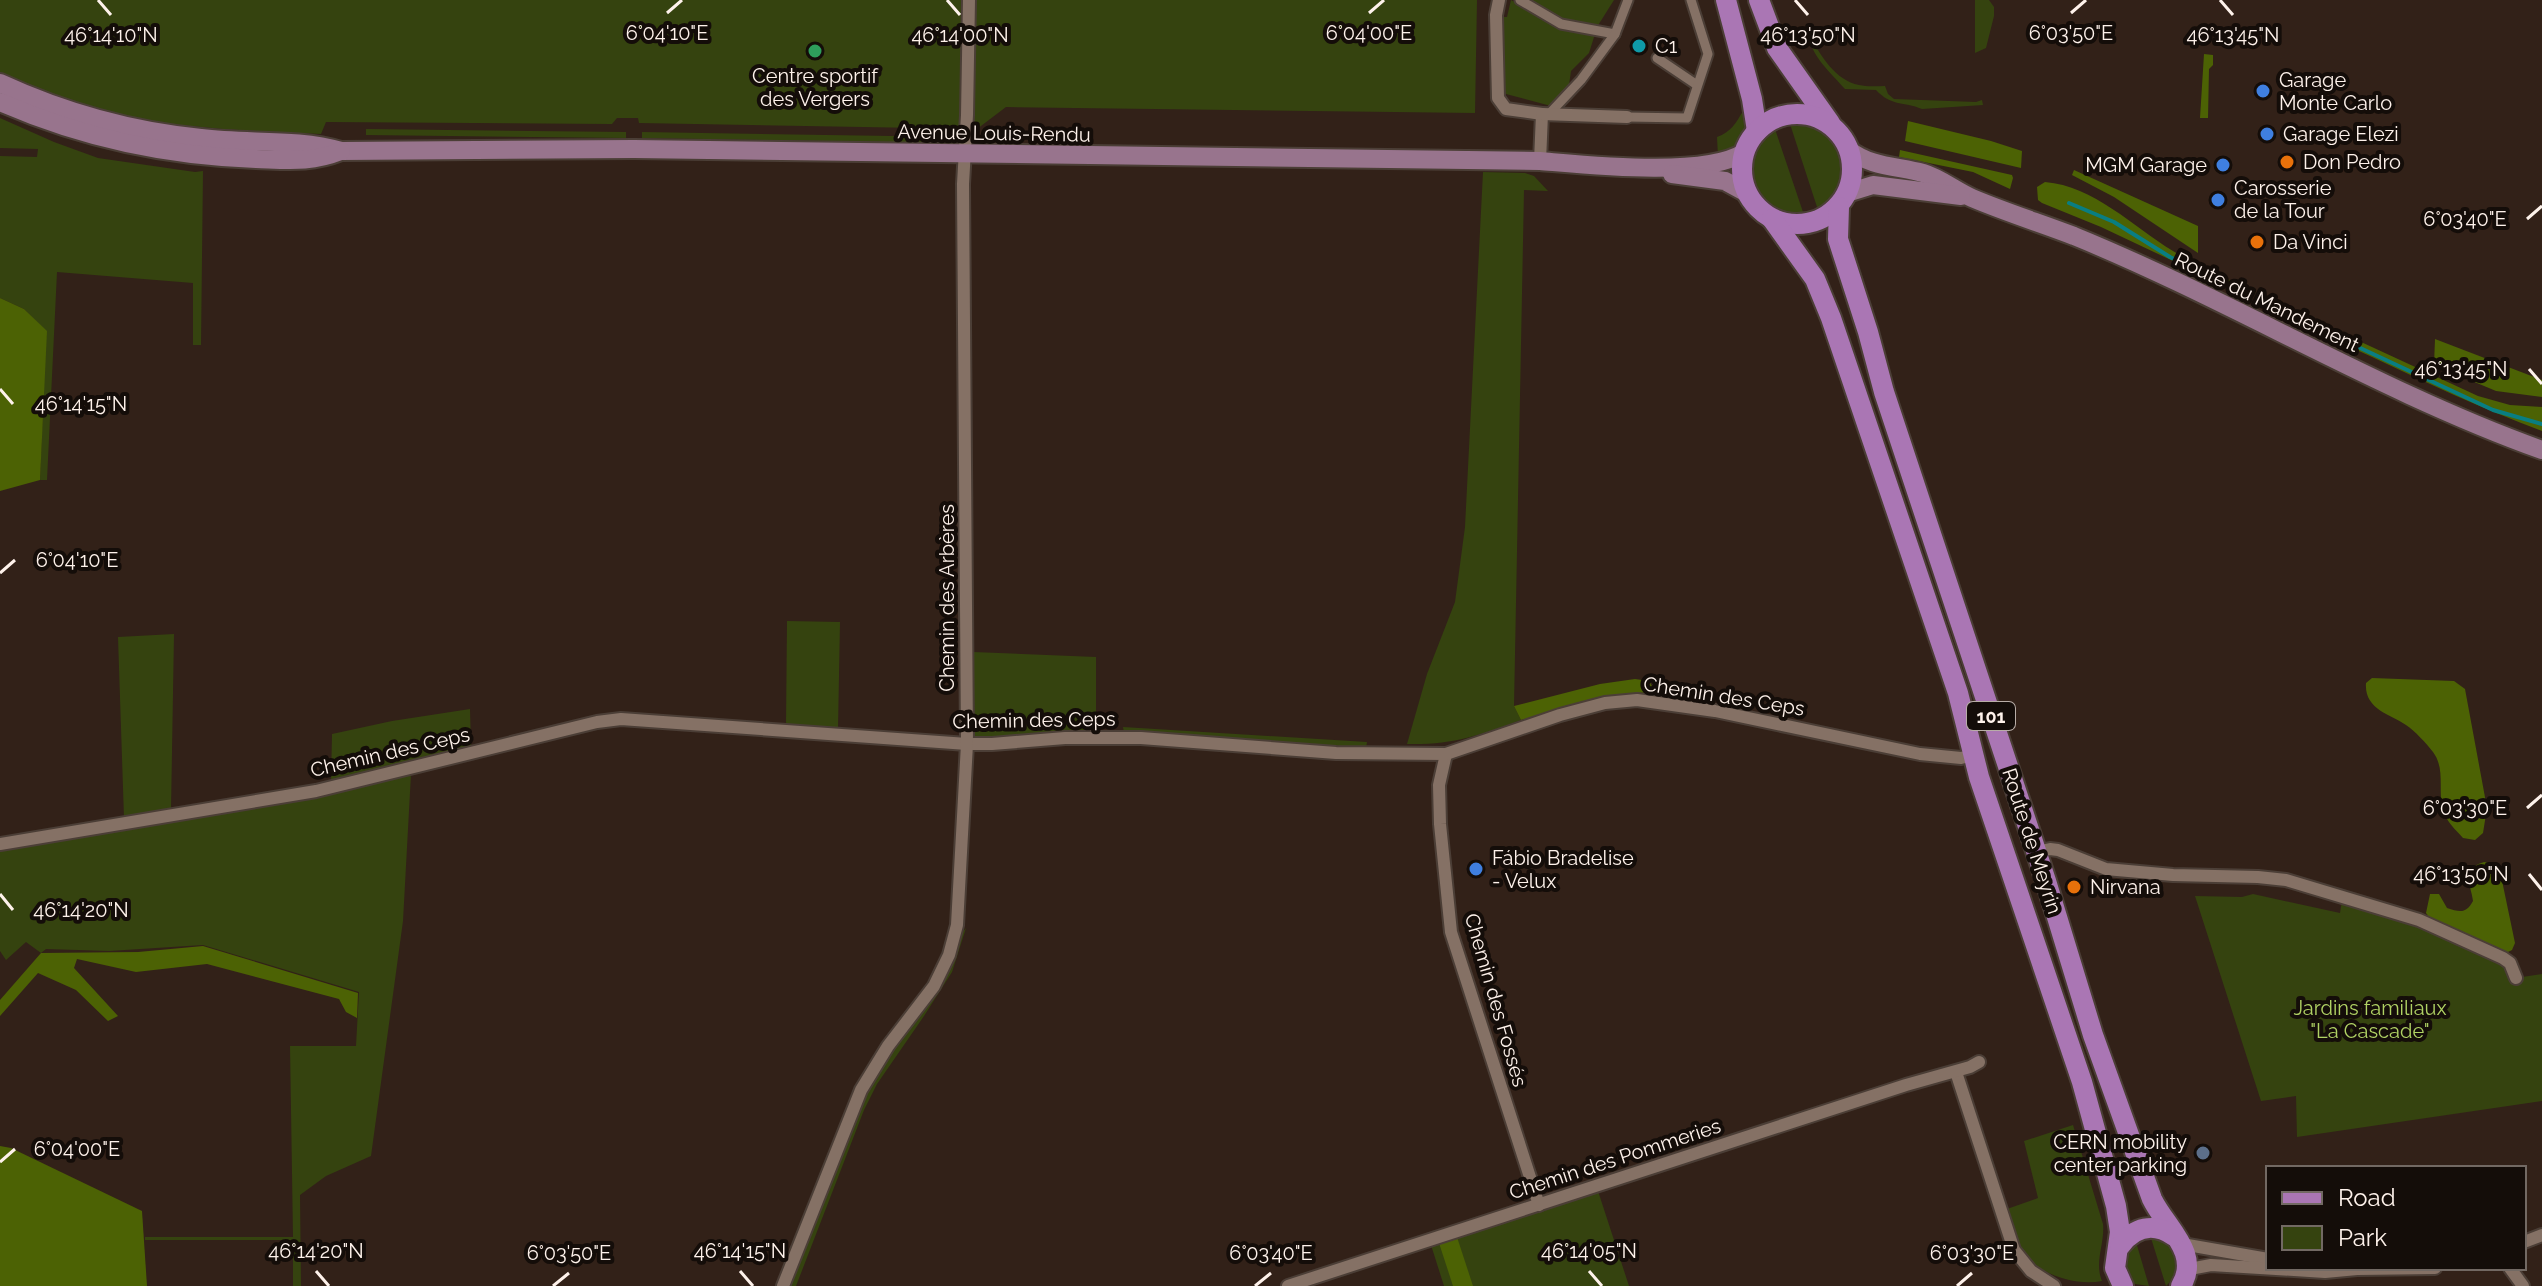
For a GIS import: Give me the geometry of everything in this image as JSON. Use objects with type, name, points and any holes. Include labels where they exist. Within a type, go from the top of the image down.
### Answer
[{"type":"main road","points":[[1726,0],[1752,99],[1757,131]]},
{"type":"main road","points":[[1759,0],[1777,48],[1849,150]]},
{"type":"main road","name":"Avenue Louis-Rendu","points":[[0,83],[62,110],[129,128],[202,139],[307,144],[341,151],[634,149],[1540,161],[1646,167],[1722,163],[1745,152]]},
{"type":"main road","name":"Avenue Louis-Rendu","points":[[0,102],[90,136],[153,149],[236,158],[307,161],[341,151]]},
{"type":"main road","points":[[1747,193],[1742,173],[1745,152],[1757,131],[1777,117],[1794,114],[1814,117],[1833,127]]},
{"type":"main road","name":"Route du Mandement","points":[[1849,150],[1875,164],[1926,174],[1971,198],[2135,263],[2417,398],[2542,450]]},
{"type":"main road","name":"101","points":[[1843,200],[1853,173],[1849,150]]},
{"type":"main road","name":"Avenue Louis-Rendu","points":[[1646,167],[1685,177],[1725,181],[1747,193]]},
{"type":"main road","name":"Route du Mandement","points":[[1843,200],[1873,185],[1971,198]]},
{"type":"main road","name":"101","points":[[1747,193],[1759,209],[1772,219]]},
{"type":"main road","points":[[1772,219],[1792,224],[1812,223],[1826,217],[1843,200]]},
{"type":"main road","name":"Route de Meyrin","points":[[1843,200],[1838,239],[1884,392],[2139,1169],[2159,1214],[2180,1241],[2187,1257],[2184,1279]]},
{"type":"main road","name":"Route de Meyrin","points":[[1772,219],[1815,279],[1831,318],[1958,693],[1973,755],[2082,1082],[2116,1206],[2120,1246],[2115,1268],[2119,1285]]},
{"type":"main road","points":[[2120,1246],[2131,1234],[2144,1228],[2159,1228],[2180,1241]]},
{"type":"street","name":"Chemin des Arbères","points":[[783,1286],[861,1090],[888,1046],[934,986],[949,955],[957,925],[967,744],[964,155],[969,0]]},
{"type":"street","points":[[1499,0],[1496,15],[1498,98],[1506,109],[1546,114],[1687,118],[1708,54],[1691,0]]},
{"type":"street","points":[[1520,0],[1561,24],[1615,34]]},
{"type":"street","points":[[1540,161],[1546,114],[1581,80],[1615,34],[1628,0]]},
{"type":"street","points":[[1657,58],[1697,85]]},
{"type":"street","name":"Chemin des Ceps","points":[[0,844],[316,791],[597,722],[621,719],[967,744],[1065,738],[1141,738],[1336,753],[1446,754],[1560,715],[1605,703],[1637,700],[1715,711],[1920,754],[1961,758],[1973,755]]},
{"type":"street","name":"Chemin des Fossés","points":[[1446,754],[1439,785],[1440,824],[1451,932],[1539,1205]]},
{"type":"street","points":[[2036,852],[2058,850],[2106,869],[2173,875],[2258,877],[2300,884],[2419,920],[2503,958],[2510,963],[2516,978]]},
{"type":"street","name":"Chemin des Pommeries","points":[[1288,1286],[1906,1085],[1956,1072],[1979,1062]]},
{"type":"street","points":[[1956,1072],[2010,1240],[2024,1265],[2054,1286]]},
{"type":"street","points":[[2180,1241],[2266,1259]]},
{"type":"street","points":[[2184,1279],[2195,1268],[2211,1265],[2266,1269]]},
{"type":"street","points":[[2282,1270],[2340,1270]]},
{"type":"green space","name":"Centre sportif des Vergers","points":[[0,0],[1477,0],[1475,113],[1006,107],[977,129],[639,123],[638,118],[617,118],[612,124],[326,122],[321,134],[197,127],[157,122],[78,104],[0,72]]},
{"type":"green space","points":[[1511,0],[1553,23],[1595,34],[1589,53],[1571,71],[1569,85],[1551,106],[1506,94],[1503,90],[1502,17],[1507,17]]},
{"type":"green space","points":[[1526,0],[1614,0],[1597,27],[1563,23]]},
{"type":"green space","points":[[1975,0],[1989,0],[1994,7],[1994,16],[1986,48],[1975,53]]},
{"type":"green space","points":[[1810,36],[1830,66],[1851,83],[1885,86],[1894,99],[1982,100],[1983,105],[1922,109],[1893,101],[1876,90],[1845,89],[1817,57]]},
{"type":"green space","points":[[2204,54],[2213,55],[2213,65],[2209,69],[2208,118],[2200,118]]},
{"type":"green space","points":[[1748,110],[1742,140],[1718,157],[1717,137],[1730,130],[1743,111]]},
{"type":"green space","points":[[0,118],[98,158],[203,171],[201,345],[193,345],[193,283],[57,272],[47,480],[40,480],[46,331],[24,309],[0,298],[0,156],[37,157],[38,149],[0,148]]},
{"type":"green space","points":[[1908,121],[2022,151],[2021,168],[1905,141]]},
{"type":"green space","points":[[1801,123],[1829,137],[1838,148],[1842,160],[1840,187],[1818,210],[1790,124]]},
{"type":"green space","points":[[366,129],[626,132],[626,138],[366,135]]},
{"type":"green space","points":[[1775,129],[1804,215],[1786,213],[1771,206],[1754,183],[1754,154]]},
{"type":"green space","points":[[642,132],[957,137],[956,143],[642,138]]},
{"type":"green space","points":[[1900,150],[2012,175],[2010,189],[1973,172],[1899,157]]},
{"type":"green space","points":[[2074,170],[2198,226],[2198,253],[2114,197],[2072,175]]},
{"type":"green space","points":[[1483,172],[1525,173],[1534,176],[1548,191],[1524,190],[1514,706],[1521,720],[1465,738],[1407,744],[1427,674],[1455,602],[1465,527]]},
{"type":"green space","points":[[2045,182],[2063,185],[2096,199],[2183,257],[2256,292],[2251,296],[2245,295],[2101,227],[2042,203],[2038,200],[2037,187]]},
{"type":"green space","points":[[0,298],[24,309],[47,331],[40,480],[0,491]]},
{"type":"green space","points":[[2294,311],[2478,396],[2510,405],[2542,407],[2542,431],[2330,338],[2301,321],[2293,314]]},
{"type":"green space","points":[[2435,339],[2542,380],[2542,397],[2496,391],[2434,365]]},
{"type":"green space","points":[[787,621],[840,622],[838,729],[786,726]]},
{"type":"green space","points":[[174,634],[171,810],[124,818],[118,637]]},
{"type":"green space","points":[[973,652],[1096,657],[1096,725],[1093,731],[986,738],[975,736]]},
{"type":"green space","points":[[2372,678],[2454,681],[2465,689],[2487,808],[2483,833],[2475,840],[2463,838],[2443,811],[2440,768],[2433,752],[2420,737],[2379,710],[2369,699],[2366,683]]},
{"type":"green space","points":[[1635,679],[1649,681],[1652,686],[1650,692],[1604,696],[1521,720],[1514,706],[1600,684]]},
{"type":"green space","points":[[470,709],[471,747],[331,783],[332,734]]},
{"type":"green space","points":[[1123,727],[1367,742],[1366,748],[1124,733]]},
{"type":"green space","points":[[411,774],[403,921],[371,1156],[326,1176],[300,1195],[301,1286],[293,1286],[293,1240],[145,1240],[145,1237],[293,1237],[290,1046],[356,1046],[359,992],[203,945],[109,951],[46,949],[41,953],[26,942],[6,960],[0,951],[0,850]]},
{"type":"green space","points":[[2484,862],[2492,863],[2500,871],[2515,943],[2512,950],[2506,953],[2426,913],[2430,894],[2439,894],[2447,908],[2459,911],[2468,908],[2473,901],[2469,873]]},
{"type":"green space","name":"Jardins familiaux \"La Cascade\"","points":[[2253,894],[2340,913],[2342,900],[2401,917],[2505,963],[2509,979],[2542,974],[2542,1101],[2297,1137],[2296,1096],[2261,1101],[2195,896],[2242,897]]},
{"type":"green space","points":[[966,928],[952,972],[877,1084],[864,1110],[796,1286],[788,1286],[869,1086]]},
{"type":"green space","points":[[203,946],[358,993],[357,1018],[346,1012],[339,999],[207,964],[136,972],[77,959],[74,968],[118,1016],[108,1021],[76,990],[38,973],[0,1016],[0,1000],[41,953],[138,952]]},
{"type":"green space","points":[[2073,1125],[2103,1224],[2099,1267],[2102,1281],[2070,1280],[2038,1267],[2021,1247],[2007,1209],[2038,1198],[2024,1141]]},
{"type":"green space","points":[[0,1146],[11,1148],[142,1211],[147,1286],[0,1286]]},
{"type":"green space","points":[[1598,1191],[1629,1286],[1444,1286],[1431,1245]]},
{"type":"green space","points":[[1457,1237],[1473,1286],[1453,1286],[1439,1243]]},
{"type":"green space","points":[[2151,1238],[2167,1244],[2176,1256],[2175,1271],[2166,1286]]},
{"type":"green space","points":[[2136,1242],[2149,1286],[2135,1284],[2126,1268],[2128,1252]]},
{"type":"waterway","points":[[2069,203],[2114,222],[2170,257],[2248,296]]},
{"type":"waterway","points":[[2301,323],[2493,410],[2542,424]]},
{"type":"place","name":"C1","points":[[1639,46]]},
{"type":"place","name":"Centre sportif des Vergers","points":[[815,51]]},
{"type":"place","name":"Garage Monte Carlo","points":[[2263,91]]},
{"type":"place","name":"Garage Elezi","points":[[2267,134]]},
{"type":"place","name":"Don Pedro","points":[[2287,162]]},
{"type":"place","name":"MGM Garage","points":[[2223,165]]},
{"type":"place","name":"Carosserie de la Tour","points":[[2218,200]]},
{"type":"place","name":"Da Vinci","points":[[2257,242]]},
{"type":"place","name":"Fábio Bradelise - Velux","points":[[1476,869]]},
{"type":"place","name":"Nirvana","points":[[2074,887]]},
{"type":"place","name":"CERN mobility center parking","points":[[2203,1153]]}]
